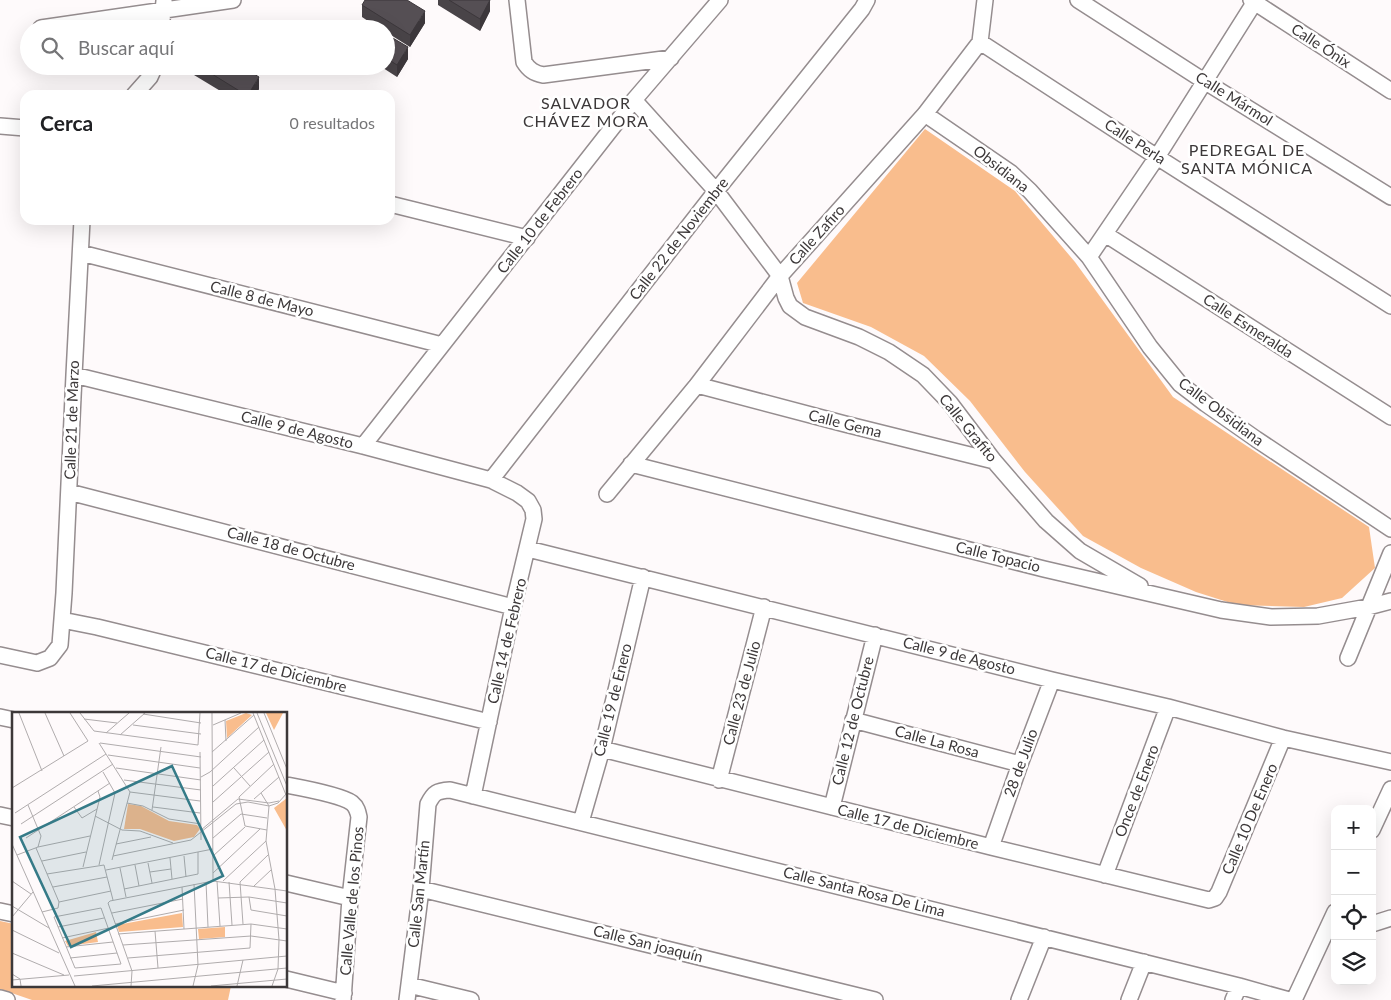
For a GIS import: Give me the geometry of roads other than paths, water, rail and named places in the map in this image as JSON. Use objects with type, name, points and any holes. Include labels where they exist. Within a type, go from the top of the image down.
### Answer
[{"type":"street","points":[[84,20],[164,5],[233,0]]},
{"type":"street","points":[[517,0],[524,62],[529,69],[536,73],[543,75],[671,58]]},
{"type":"street","name":"Calle 10 de Febrero","points":[[363,446],[528,238],[634,100],[720,0]]},
{"type":"street","name":"Calle 22 de Noviembre","points":[[492,480],[716,191],[862,9],[867,0]]},
{"type":"street","points":[[980,42],[985,0]]},
{"type":"street","name":"Calle Mármol","points":[[1078,0],[1391,197]]},
{"type":"street","points":[[1089,257],[1157,157],[1254,1]]},
{"type":"street","name":"Calle Ónix","points":[[1254,1],[1391,91]]},
{"type":"street","points":[[162,20],[164,5]]},
{"type":"street","name":"Calle Zafiro","points":[[608,494],[697,385],[780,276],[925,114],[980,42]]},
{"type":"street","name":"Calle Perla","points":[[980,42],[1391,306]]},
{"type":"street","points":[[138,90],[151,75]]},
{"type":"street","points":[[634,100],[716,191],[780,276]]},
{"type":"street","name":"Obsidiana","points":[[925,114],[1011,173],[1030,191],[1089,257]]},
{"type":"street","points":[[0,126],[20,128]]},
{"type":"street","points":[[395,205],[528,238]]},
{"type":"street","name":"Calle 21 de Marzo","points":[[62,620],[82,225]]},
{"type":"street","name":"Calle Esmeralda","points":[[1105,234],[1391,417]]},
{"type":"street","name":"Calle 8 de Mayo","points":[[81,253],[442,344]]},
{"type":"street","name":"Calle Obsidiana","points":[[1089,257],[1150,347],[1180,384],[1249,434],[1391,529]]},
{"type":"street","name":"Calle Grafito","points":[[780,276],[786,298],[790,306],[796,311],[805,317],[859,337],[882,348],[923,375],[950,403],[994,461],[1046,521],[1080,551],[1155,594]]},
{"type":"street","name":"Calle 9 de Agosto","points":[[74,375],[363,446],[492,480],[517,492]]},
{"type":"street","name":"Calle Gema","points":[[697,385],[994,461]]},
{"type":"street","name":"Calle Topacio","points":[[632,464],[1044,569],[1221,610],[1271,617],[1318,616],[1391,601]]},
{"type":"street","name":"Calle 18 de Octubre","points":[[69,492],[514,607]]},
{"type":"street","name":"Calle 14 de Febrero","points":[[473,796],[534,519],[533,510],[528,502],[517,492]]},
{"type":"street","name":"Calle 9 de Agosto","points":[[528,550],[1168,707],[1283,738],[1391,762]]},
{"type":"street","points":[[1348,658],[1368,607],[1386,574],[1391,553]]},
{"type":"street","name":"Calle 19 de Enero","points":[[581,822],[602,749],[643,578]]},
{"type":"street","name":"Calle 23 de Julio","points":[[719,780],[764,607]]},
{"type":"street","points":[[0,655],[37,663],[50,658],[60,645],[62,620]]},
{"type":"street","name":"Calle 17 de Diciembre","points":[[62,620],[489,722]]},
{"type":"street","name":"Calle 12 de Octubre","points":[[832,807],[874,635]]},
{"type":"street","name":"28 de Julio","points":[[991,847],[1052,680]]},
{"type":"street","name":"Once de Enero","points":[[1105,875],[1168,707]]},
{"type":"street","name":"Calle La Rosa","points":[[853,720],[1020,764]]},
{"type":"street","name":"Calle 10 De Enero","points":[[1215,898],[1283,738]]},
{"type":"street","name":"Calle 17 de Diciembre","points":[[602,749],[719,780],[1202,900],[1215,898]]},
{"type":"street","name":"Calle Valle de los Pinos","points":[[288,785],[342,798],[352,803],[357,809],[359,818],[350,898],[344,996]]},
{"type":"street","points":[[1376,825],[1385,814],[1391,789]]},
{"type":"street","name":"Calle Santa Rosa De Lima","points":[[438,791],[450,790],[1144,962],[1236,993],[1289,1000]]},
{"type":"street","name":"Calle San Martín","points":[[408,992],[421,888],[428,804],[432,796],[438,791]]},
{"type":"street","points":[[288,883],[350,898]]},
{"type":"street","name":"Calle San joaquín","points":[[421,888],[875,1000]]},
{"type":"street","points":[[1376,923],[1391,918]]},
{"type":"street","points":[[1019,1000],[1044,937]]},
{"type":"street","points":[[1294,1000],[1328,938]]},
{"type":"street","points":[[1129,1000],[1144,962]]},
{"type":"street","points":[[288,980],[344,996]]},
{"type":"street","points":[[408,992],[471,1000]]},
{"type":"street","points":[[0,998],[7,1000]]},
{"type":"district","name":"SALVADOR CHÁVEZ MORA","points":[[586,112]]},
{"type":"district","name":"PEDREGAL DE SANTA MÓNICA","points":[[1247,159]]}]
